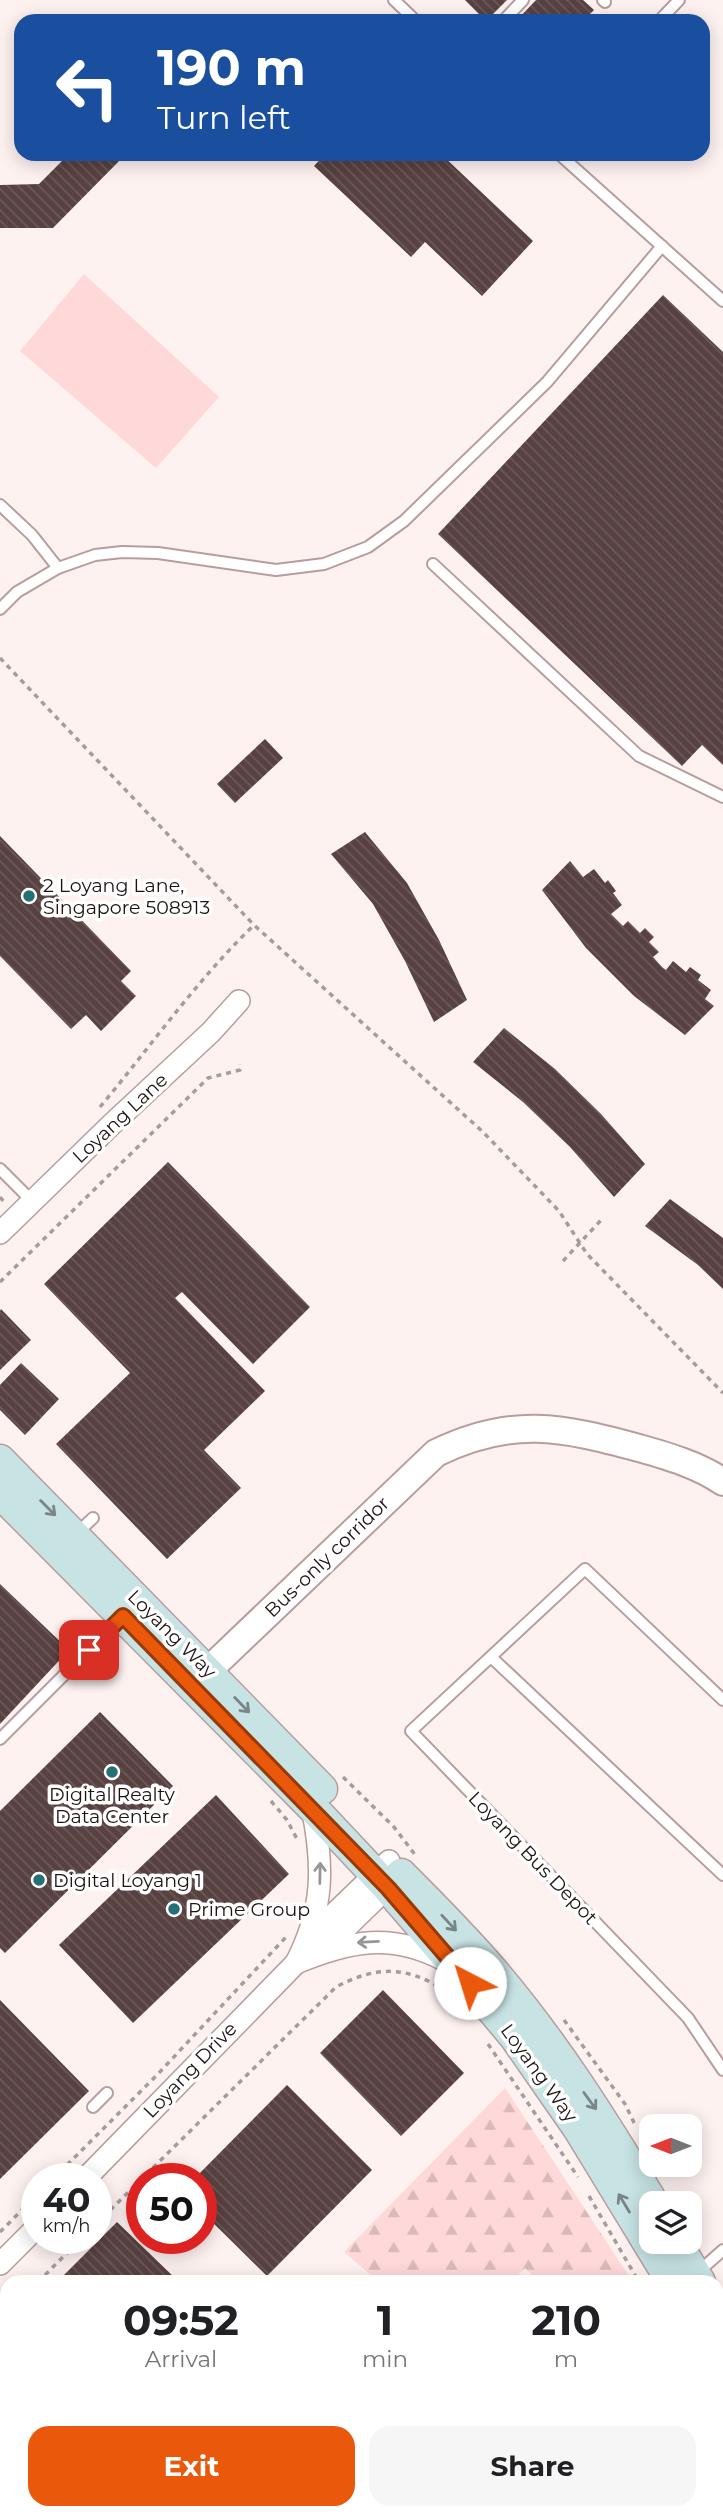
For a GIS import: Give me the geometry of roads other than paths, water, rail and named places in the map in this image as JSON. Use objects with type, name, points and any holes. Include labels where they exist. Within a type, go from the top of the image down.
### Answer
[{"type":"main road","name":"Loyang Way","points":[[0,1460],[84,1526],[177,1639],[200,1678],[312,1807],[394,1871],[450,1978],[514,2036],[684,2275]]},
{"type":"main road","name":"Loyang Way","points":[[2,1499],[123,1616],[200,1678],[493,1970],[598,2112],[646,2191]]},
{"type":"main road","points":[[680,2254],[686,2275]]},
{"type":"street","name":"Loyang Lane","points":[[0,1233],[27,1195],[211,1032],[239,1001]]},
{"type":"street","name":"Bus-only corridor","points":[[200,1678],[436,1453],[466,1439],[512,1429],[548,1428],[592,1435],[652,1452],[711,1474],[723,1482]]},
{"type":"street","name":"Bus-only corridor","points":[[412,1476],[441,1467],[468,1451],[512,1439],[547,1437],[590,1444],[723,1489]]},
{"type":"street","points":[[177,1639],[206,1646],[242,1638]]},
{"type":"street","points":[[312,1807],[320,1846],[321,1878],[315,1945]]},
{"type":"street","name":"Loyang Drive","points":[[101,2163],[296,1963],[394,1871]]},
{"type":"street","name":"Loyang Drive","points":[[315,1945],[393,1942],[422,1948],[450,1978]]},
{"type":"street","points":[[0,2264],[21,2243]]},
{"type":"lane","points":[[394,0],[409,14]]},
{"type":"lane","points":[[510,14],[523,0]]},
{"type":"lane","points":[[666,14],[679,0]]},
{"type":"lane","points":[[567,161],[723,301]]},
{"type":"lane","points":[[0,608],[17,592],[58,568],[94,555],[122,552],[158,553],[276,570],[324,564],[369,547],[404,522],[547,382],[662,246]]},
{"type":"lane","points":[[0,505],[32,535],[58,568]]},
{"type":"lane","points":[[433,564],[639,756],[723,797]]},
{"type":"lane","points":[[0,1169],[27,1195]]},
{"type":"lane","name":"Loyang Bus Depot","points":[[723,1700],[585,1569],[411,1731],[688,2018],[723,2070]]},
{"type":"lane","points":[[0,1739],[123,1616]]},
{"type":"lane","points":[[491,1657],[723,1875]]},
{"type":"lane","points":[[93,2107],[107,2093]]},
{"type":"lane","points":[[694,2275],[723,2250]]},
{"type":"place","name":"2 Loyang Lane, Singapore 508913","points":[[29,896]]},
{"type":"place","name":"Digital Realty Data Center","points":[[112,1772]]},
{"type":"place","name":"Digital Loyang 1","points":[[39,1880]]},
{"type":"place","name":"Prime Group","points":[[174,1909]]}]
